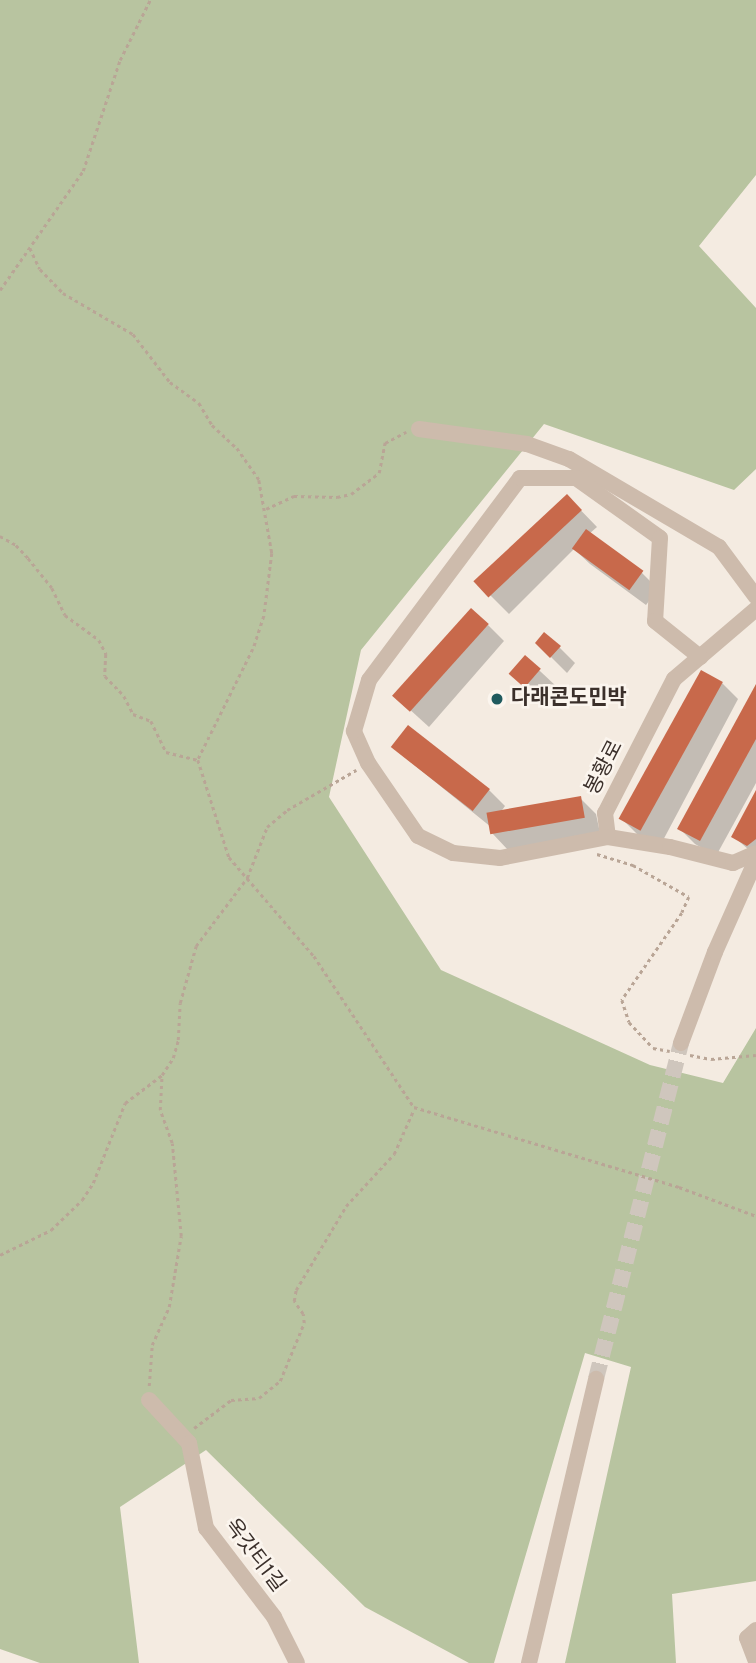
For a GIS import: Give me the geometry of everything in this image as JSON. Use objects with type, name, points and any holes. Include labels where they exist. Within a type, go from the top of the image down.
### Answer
[{"type":"street","points":[[419,429],[527,444],[569,459],[719,547],[756,597]]},
{"type":"street","points":[[700,657],[655,621],[660,538],[576,478],[520,478],[369,680],[354,731],[368,762],[418,836],[453,853],[500,858],[608,837],[670,847],[733,863],[756,853]]},
{"type":"street","name":"봉황로","points":[[608,837],[605,813],[674,678],[756,609]]},
{"type":"street","points":[[682,1050],[715,952],[756,860]]},
{"type":"street","points":[[529,1663],[596,1379]]},
{"type":"street","name":"옥갓티1길","points":[[149,1400],[189,1443],[206,1528],[274,1617],[298,1663]]},
{"type":"street","points":[[752,1634],[756,1661]]},
{"type":"path","points":[[0,290],[83,172],[120,60],[150,0]]},
{"type":"path","points":[[30,248],[40,269],[63,293],[133,334],[170,382],[199,403],[212,425],[228,438],[258,480],[266,509],[273,559],[260,632],[198,760],[225,848],[314,957],[414,1107],[653,1179],[756,1216]]},
{"type":"path","points":[[266,509],[294,496],[337,497],[351,494],[379,474],[383,447],[388,440],[419,429]]},
{"type":"path","points":[[0,537],[16,545],[28,558],[52,588],[65,615],[99,640],[106,654],[105,676],[124,696],[133,714],[150,720],[166,752],[198,760]]},
{"type":"path","points":[[0,1253],[51,1230],[82,1200],[93,1183],[125,1103],[162,1075],[177,1049],[180,1003],[196,946],[247,878],[272,820],[368,762]]},
{"type":"path","points":[[586,841],[591,853],[633,865],[689,897],[682,913],[622,1000],[629,1022],[653,1048],[682,1050],[711,1059],[756,1055]]},
{"type":"path","points":[[149,1400],[152,1345],[169,1307],[181,1236],[172,1143],[160,1110],[162,1075]]},
{"type":"path","points":[[184,1438],[231,1400],[259,1398],[280,1381],[304,1323],[303,1314],[294,1301],[296,1290],[346,1206],[394,1154],[414,1107]]},
{"type":"green space","points":[[0,0],[756,0],[756,175],[699,246],[756,308],[756,469],[734,490],[544,424],[361,650],[329,797],[441,970],[650,1065],[723,1083],[756,1028],[756,1581],[672,1594],[676,1663],[565,1663],[631,1367],[585,1353],[494,1663],[469,1663],[365,1607],[206,1450],[120,1507],[139,1663],[40,1663],[0,1649]]},
{"type":"building","points":[[567,494],[582,510],[488,597],[473,581]]},
{"type":"building","points":[[586,529],[643,571],[629,590],[572,548]]},
{"type":"building","points":[[471,608],[489,624],[410,712],[392,696]]},
{"type":"building","points":[[544,632],[561,646],[550,658],[535,643]]},
{"type":"building","points":[[525,655],[541,669],[524,688],[509,674]]},
{"type":"building","points":[[701,670],[723,682],[640,831],[619,819]]},
{"type":"building","points":[[756,684],[756,739],[700,841],[677,829]]},
{"type":"building","points":[[408,725],[490,789],[473,811],[391,747]]},
{"type":"building","points":[[756,790],[756,839],[747,846],[731,837]]},
{"type":"building","points":[[581,796],[585,818],[490,834],[486,813]]},
{"type":"tunnel","points":[[596,1379],[681,1043]]},
{"type":"place","name":"다래콘도민박","points":[[497,699]]}]
